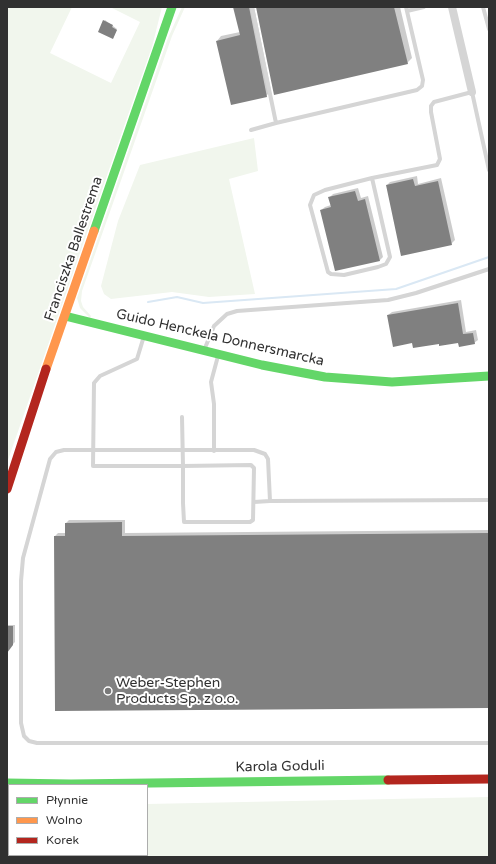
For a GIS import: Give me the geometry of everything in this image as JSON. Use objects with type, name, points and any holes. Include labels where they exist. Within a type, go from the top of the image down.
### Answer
[{"type":"street","name":"Franciszka Ballestrema","points":[[7,489],[65,316],[170,19],[172,7]]},
{"type":"street","name":"Franciszka Ballestrema","points":[[170,19],[178,7]]},
{"type":"street","points":[[452,7],[472,92]]},
{"type":"street","name":"Guido Henckela Donnersmarcka","points":[[65,316],[285,371],[346,380],[418,382],[489,376]]},
{"type":"street","name":"Karola Goduli","points":[[7,783],[67,784],[489,779]]},
{"type":"lane","points":[[252,7],[276,123]]},
{"type":"lane","points":[[251,130],[416,90],[422,86],[424,80],[406,9],[424,7]]},
{"type":"lane","points":[[483,7],[489,29]]},
{"type":"lane","points":[[372,178],[390,257],[386,264],[378,267],[344,275],[330,274],[328,272],[310,205],[314,195],[324,190],[372,178],[437,165],[440,159],[431,106],[434,102],[472,92],[489,170]]},
{"type":"lane","points":[[204,351],[214,326],[227,314],[237,311],[388,300],[489,268]]},
{"type":"lane","points":[[144,336],[137,359],[100,376],[95,380],[93,386],[93,466],[183,466],[251,465],[254,468],[254,517],[250,522],[184,522],[183,466],[182,450],[182,417]]},
{"type":"lane","points":[[214,450],[214,404],[212,382],[218,354]]},
{"type":"lane","points":[[270,501],[269,466],[265,454],[254,450],[64,450],[56,452],[50,459],[23,558],[20,581],[22,723],[24,736],[29,741],[45,744],[489,743]]},
{"type":"lane","points":[[254,502],[489,500]]},
{"type":"shaded area","points":[[7,7],[72,7],[50,53],[111,83],[140,22],[110,7],[162,7],[152,47],[7,463]]},
{"type":"shaded area","points":[[182,7],[185,7],[172,36],[82,291],[81,301],[83,307],[91,316],[90,318],[80,308],[77,298],[168,38]]},
{"type":"shaded area","points":[[254,138],[258,171],[229,179],[255,294],[209,297],[172,292],[111,299],[104,294],[101,286],[118,221],[140,165]]},
{"type":"shaded area","points":[[489,797],[489,857],[7,857],[7,806],[8,856],[148,856],[148,804]]},
{"type":"building","points":[[233,7],[249,7],[267,97],[231,105],[216,41],[240,35]]},
{"type":"building","points":[[256,7],[394,7],[408,64],[274,95]]},
{"type":"building","points":[[103,20],[113,25],[112,27],[117,30],[113,39],[98,32]]},
{"type":"building","points":[[413,179],[415,186],[438,181],[452,245],[401,256],[386,185]]},
{"type":"building","points":[[355,191],[358,201],[365,199],[380,261],[335,271],[320,210],[331,207],[328,197]]},
{"type":"building","points":[[458,303],[463,334],[473,333],[475,344],[459,347],[458,343],[439,346],[439,344],[413,348],[412,343],[393,347],[387,315]]},
{"type":"building","points":[[122,522],[122,536],[489,533],[489,708],[55,711],[54,536],[65,536],[65,523]]},
{"type":"building","points":[[7,626],[13,626],[13,645],[7,653]]},
{"type":"waterway","points":[[148,302],[177,297],[203,303],[396,289],[489,257]]},
{"type":"traffic: fast","points":[[94,231],[172,7]]},
{"type":"traffic: fast","points":[[65,316],[262,365],[325,377],[392,382],[489,376]]},
{"type":"traffic: fast","points":[[7,783],[71,784],[388,780]]},
{"type":"traffic: slow","points":[[46,369],[94,231]]},
{"type":"traffic: jam","points":[[7,489],[46,369]]},
{"type":"traffic: jam","points":[[388,780],[489,779]]},
{"type":"place","name":"Weber-Stephen Products Sp. z o.o.","points":[[108,691]]}]
